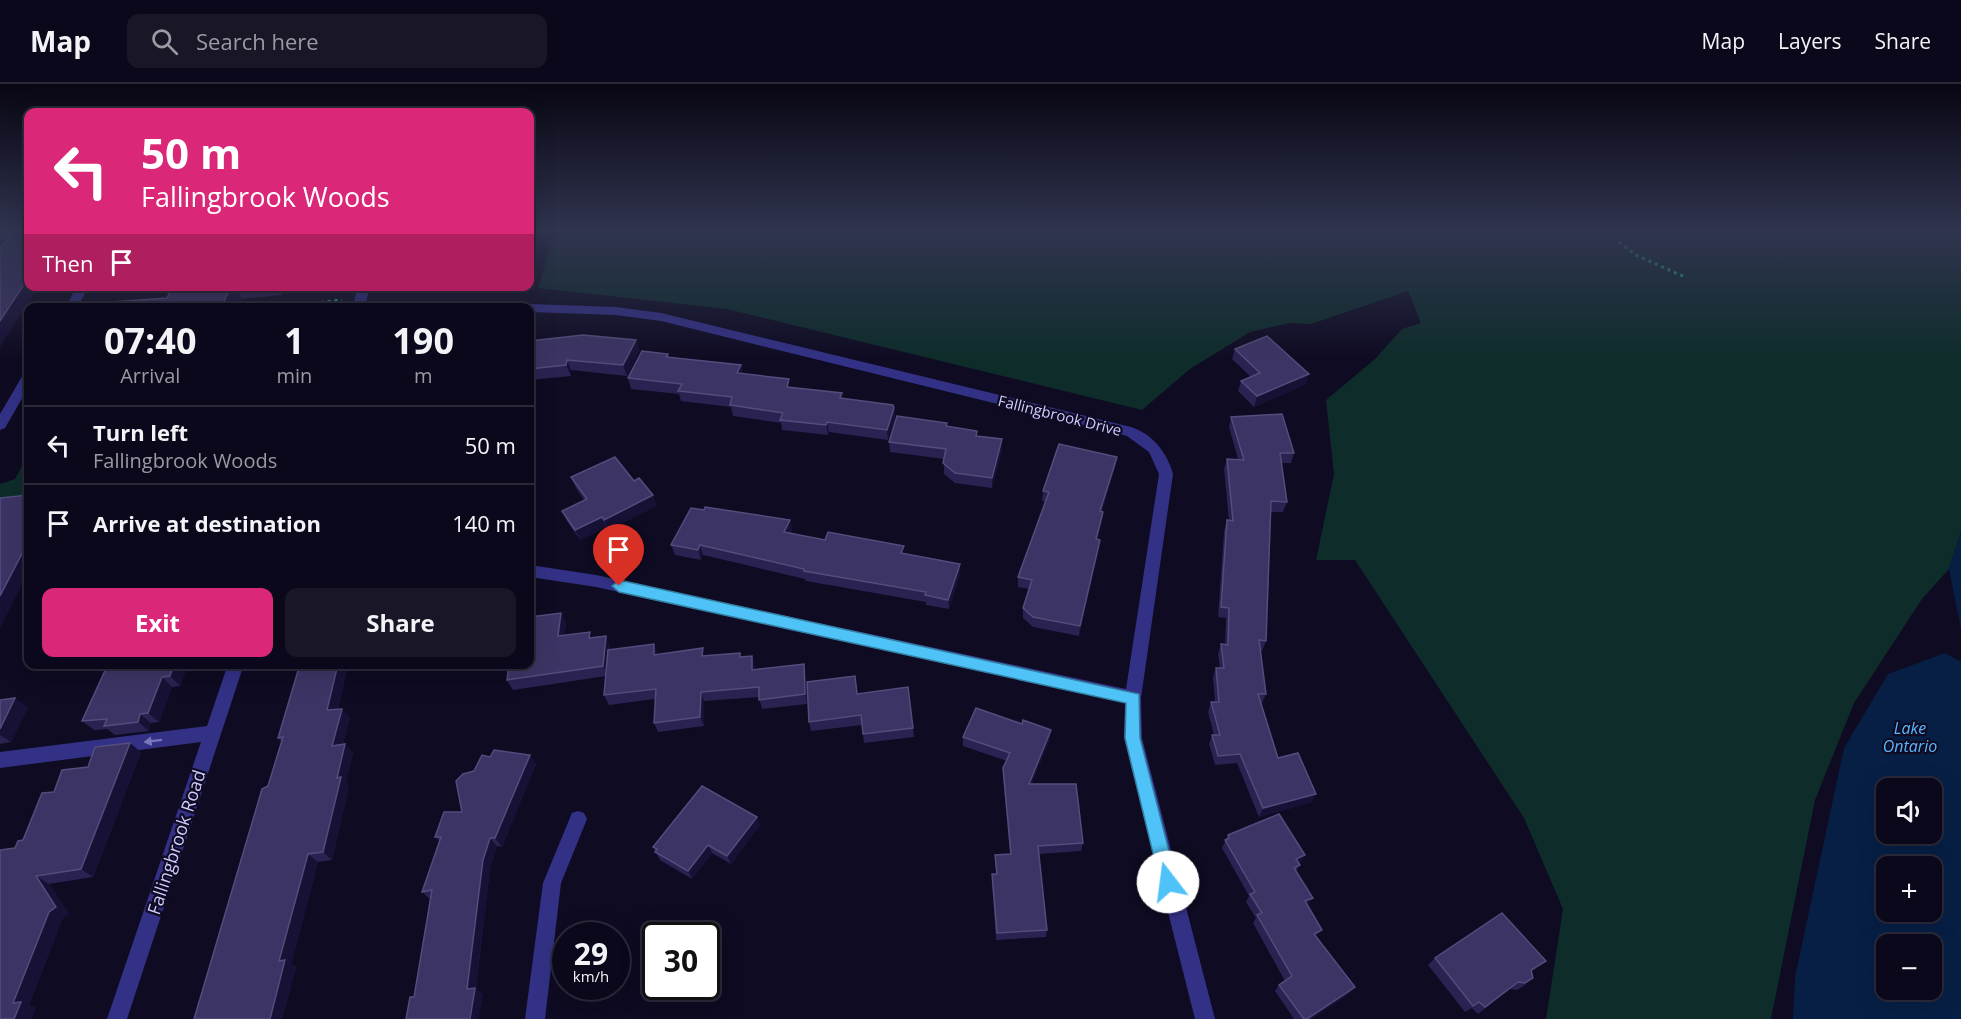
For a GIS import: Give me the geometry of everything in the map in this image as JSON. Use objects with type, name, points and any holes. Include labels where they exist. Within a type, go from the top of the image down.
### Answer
[{"type":"street","name":"Fallingbrook Drive","points":[[534,308],[616,311],[661,317],[1131,432],[1148,442],[1162,457],[1166,474],[1133,698],[1133,738],[1205,1019]]},
{"type":"street","points":[[0,424],[24,385]]},
{"type":"street","points":[[534,572],[596,581],[1133,698]]},
{"type":"street","name":"Fallingbrook Road","points":[[117,1019],[234,669]]},
{"type":"street","points":[[0,760],[211,734]]},
{"type":"street","points":[[535,1019],[552,883],[578,819]]},
{"type":"path","points":[[1675,273],[1685,277]]},
{"type":"path","points":[[316,303],[342,300]]},
{"type":"green space","points":[[543,273],[1961,273],[1961,531],[1949,569],[1922,599],[1854,703],[1815,800],[1771,1019],[1546,1019],[1563,909],[1524,818],[1355,560],[1316,560],[1334,474],[1326,400],[1375,359],[1402,329],[1421,323],[1408,291],[1311,324],[1290,323],[1250,332],[1190,369],[1142,410],[727,309],[538,288]]},
{"type":"green space","points":[[24,462],[24,506],[0,509],[0,484],[15,479]]},
{"type":"water","points":[[1961,531],[1961,629],[1949,569]]},
{"type":"water","name":"Lake Ontario","points":[[1945,653],[1961,662],[1961,1019],[1793,1019],[1795,977],[1844,748],[1888,674]]},
{"type":"building","points":[[0,273],[24,273],[24,284],[0,321]]},
{"type":"building","points":[[170,291],[229,291],[223,303],[97,303],[167,298]]},
{"type":"building","points":[[583,335],[636,340],[623,365],[567,360],[566,365],[534,369],[534,341]]},
{"type":"building","points":[[1267,336],[1309,374],[1257,396],[1241,381],[1260,373],[1235,349]]},
{"type":"building","points":[[642,351],[668,354],[666,357],[741,365],[737,373],[789,379],[787,387],[842,393],[840,398],[893,405],[894,408],[887,430],[827,422],[826,425],[780,420],[783,413],[730,405],[732,397],[678,391],[682,384],[628,378]]},
{"type":"building","points":[[1282,414],[1294,453],[1280,453],[1287,502],[1271,501],[1266,641],[1259,640],[1266,694],[1258,694],[1278,758],[1298,753],[1316,794],[1263,808],[1240,754],[1218,756],[1212,735],[1220,735],[1211,702],[1219,702],[1216,668],[1224,668],[1221,644],[1228,645],[1229,608],[1221,607],[1227,520],[1233,521],[1227,459],[1244,460],[1231,417]]},
{"type":"building","points":[[897,416],[947,423],[946,426],[977,431],[976,436],[1002,439],[992,478],[955,473],[943,463],[946,449],[889,442]]},
{"type":"building","points":[[1059,444],[1117,457],[1100,511],[1103,512],[1096,539],[1100,540],[1080,626],[1033,617],[1023,608],[1032,580],[1018,577],[1049,492],[1043,491]]},
{"type":"building","points":[[615,457],[634,481],[639,478],[653,495],[604,520],[602,517],[575,530],[562,511],[587,499],[571,477]]},
{"type":"building","points":[[24,495],[24,550],[0,596],[0,498]]},
{"type":"building","points":[[705,507],[790,520],[784,532],[825,540],[828,532],[904,546],[901,553],[960,564],[948,600],[925,595],[926,592],[804,571],[804,569],[700,545],[698,550],[671,545],[691,508],[704,510]]},
{"type":"building","points":[[561,613],[558,636],[590,632],[589,638],[606,636],[603,666],[507,680],[508,669],[534,669],[534,616]]},
{"type":"building","points":[[654,644],[654,655],[703,648],[702,656],[740,653],[740,657],[752,656],[752,670],[804,664],[805,694],[759,700],[759,687],[701,692],[700,717],[654,723],[656,689],[604,695],[608,650]]},
{"type":"building","points":[[106,669],[172,669],[170,676],[162,677],[148,713],[140,714],[138,722],[104,726],[107,719],[82,721]]},
{"type":"building","points":[[299,669],[337,669],[327,710],[342,709],[332,746],[345,744],[337,778],[341,777],[323,852],[308,854],[279,961],[285,960],[270,1019],[194,1019],[262,789],[268,786],[283,737],[278,738]]},
{"type":"building","points":[[855,676],[857,694],[908,687],[913,728],[863,734],[861,715],[809,722],[807,682]]},
{"type":"building","points":[[15,698],[0,729],[0,700]]},
{"type":"building","points":[[976,708],[1022,724],[1023,720],[1051,730],[1029,784],[1076,784],[1083,843],[1038,846],[1047,930],[997,933],[992,874],[997,874],[995,855],[1011,854],[1003,768],[1010,753],[963,737]]},
{"type":"building","points":[[130,743],[81,869],[36,876],[56,907],[49,912],[13,1003],[21,1002],[14,1019],[0,1019],[0,850],[15,848],[18,841],[23,840],[42,793],[54,792],[62,770],[88,767],[95,747]]},
{"type":"building","points":[[494,750],[530,755],[495,838],[490,838],[483,860],[467,989],[475,988],[470,1019],[406,1019],[410,997],[414,997],[432,890],[422,892],[441,837],[435,837],[444,812],[462,812],[456,781],[463,774],[474,771],[482,755],[490,757]]},
{"type":"building","points":[[702,786],[757,817],[727,856],[708,845],[688,871],[655,852],[657,849],[653,847]]},
{"type":"building","points":[[1279,814],[1305,855],[1296,859],[1300,865],[1294,868],[1313,898],[1305,901],[1322,930],[1314,934],[1355,987],[1307,1019],[1304,1019],[1279,985],[1292,976],[1257,915],[1262,913],[1250,894],[1255,892],[1225,840],[1229,838],[1228,835]]},
{"type":"building","points":[[1502,913],[1546,961],[1531,970],[1533,978],[1525,983],[1518,982],[1485,1007],[1479,1002],[1473,1006],[1435,958]]},
{"type":"route","points":[[619,586],[1133,698],[1133,738],[1168,882]]}]
